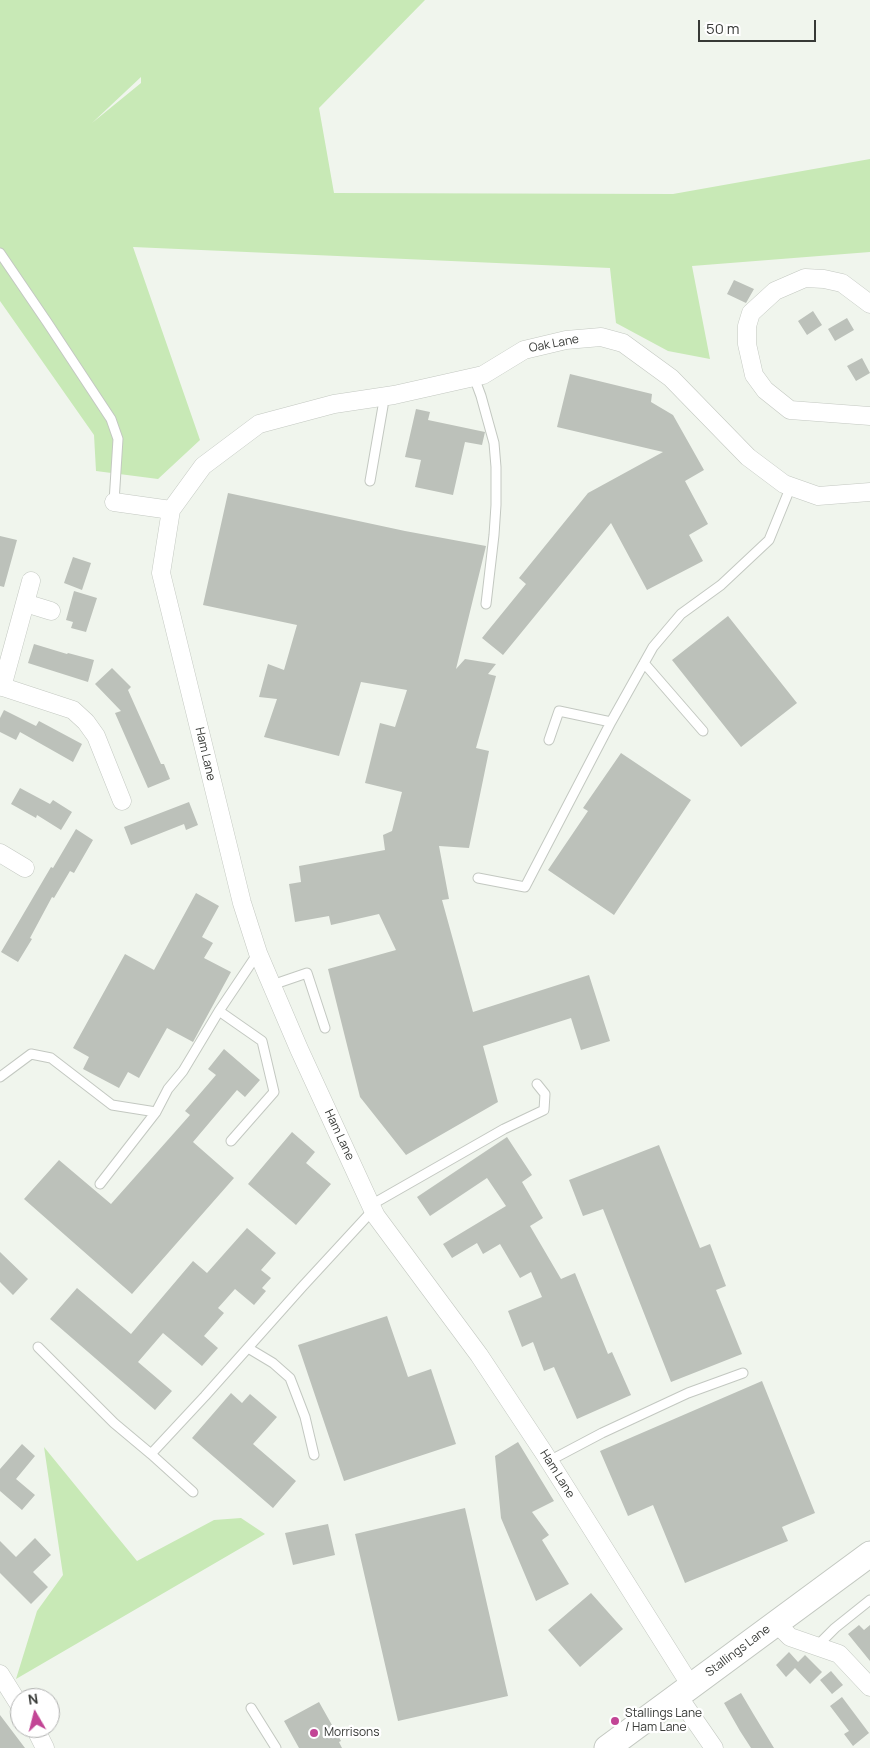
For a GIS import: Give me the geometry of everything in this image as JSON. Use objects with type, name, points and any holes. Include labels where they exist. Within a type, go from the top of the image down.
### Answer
[{"type":"main road","name":"Stallings Lane","points":[[607,1748],[870,1554]]},
{"type":"street","points":[[870,304],[842,283],[824,279],[805,278],[775,291],[751,313],[747,326],[747,344],[754,375],[765,390],[790,410],[870,416]]},
{"type":"street","name":"Oak Lane","points":[[171,510],[203,466],[259,424],[334,404],[383,397],[483,375],[524,350],[566,340],[601,337],[623,343],[671,378],[748,457],[784,484],[818,496],[870,492]]},
{"type":"street","points":[[114,502],[171,510]]},
{"type":"street","name":"Ham Lane","points":[[171,510],[161,573],[242,903],[258,953],[299,1049],[372,1208],[479,1355],[549,1461],[685,1691],[714,1748]]},
{"type":"street","points":[[31,581],[1,686],[73,710],[86,722],[96,736],[122,801]]},
{"type":"street","points":[[25,603],[51,611]]},
{"type":"street","points":[[0,853],[25,868]]},
{"type":"street","points":[[776,1622],[790,1637],[839,1654],[870,1687]]},
{"type":"street","points":[[0,1674],[10,1690]]},
{"type":"lane","points":[[0,253],[111,419],[118,439],[114,502]]},
{"type":"lane","points":[[474,377],[494,443],[496,467],[494,536],[486,604]]},
{"type":"lane","points":[[370,481],[383,397]]},
{"type":"lane","points":[[478,878],[525,887],[611,722],[653,647],[682,614],[721,585],[769,540],[791,486]]},
{"type":"lane","points":[[644,663],[703,731]]},
{"type":"lane","points":[[549,740],[559,711],[611,722]]},
{"type":"lane","points":[[100,1184],[156,1112],[168,1089],[182,1071],[258,953]]},
{"type":"lane","points":[[272,985],[307,973],[325,1028]]},
{"type":"lane","points":[[219,1011],[262,1041],[274,1092],[231,1142]]},
{"type":"lane","points":[[0,1077],[31,1054],[51,1058],[112,1105],[156,1112]]},
{"type":"lane","points":[[151,1454],[372,1208],[504,1129],[544,1110],[545,1094],[537,1084]]},
{"type":"lane","points":[[38,1347],[114,1423],[193,1492]]},
{"type":"lane","points":[[248,1348],[273,1363],[290,1378],[305,1417],[314,1455]]},
{"type":"lane","points":[[549,1461],[602,1433],[688,1393],[743,1373]]},
{"type":"lane","points":[[817,1646],[835,1628],[870,1600]]},
{"type":"lane","points":[[251,1708],[276,1748]]},
{"type":"green space","points":[[0,0],[425,0],[319,108],[334,193],[673,194],[870,159],[870,252],[692,266],[710,359],[668,351],[616,323],[610,268],[133,247],[200,440],[158,479],[96,471],[94,435],[0,301]],"holes":[[[141,77],[141,83],[92,123]]]},
{"type":"green space","points":[[44,1447],[137,1561],[214,1520],[241,1518],[265,1534],[16,1679],[37,1611],[63,1575]]},
{"type":"building","points":[[734,280],[754,289],[746,303],[727,294]]},
{"type":"building","points":[[813,311],[822,325],[807,335],[798,321]]},
{"type":"building","points":[[847,318],[854,330],[835,341],[828,329]]},
{"type":"building","points":[[862,358],[870,373],[856,381],[847,366]]},
{"type":"building","points":[[570,374],[652,394],[651,402],[673,415],[704,470],[685,481],[708,524],[689,535],[703,561],[647,590],[611,523],[503,655],[482,638],[526,584],[519,578],[588,493],[663,452],[557,427]]},
{"type":"building","points":[[416,409],[430,412],[428,420],[485,432],[482,445],[465,442],[453,495],[415,487],[421,460],[405,457]]},
{"type":"building","points":[[228,493],[405,531],[486,546],[456,669],[465,659],[496,664],[488,674],[496,676],[476,748],[489,751],[469,848],[439,846],[449,899],[442,900],[473,1012],[589,975],[610,1041],[581,1050],[571,1018],[483,1046],[498,1102],[406,1155],[360,1097],[328,969],[396,950],[379,914],[331,925],[329,916],[295,922],[289,884],[301,882],[299,866],[385,850],[383,835],[392,831],[402,792],[365,783],[380,723],[395,727],[407,690],[361,682],[339,756],[264,737],[277,699],[259,697],[268,664],[284,670],[297,625],[203,605]]},
{"type":"building","points":[[0,536],[17,540],[4,587],[0,586]]},
{"type":"building","points":[[73,557],[91,563],[82,590],[64,583]]},
{"type":"building","points":[[74,591],[97,598],[86,632],[71,628],[73,622],[66,620]]},
{"type":"building","points":[[728,616],[797,703],[741,747],[672,660]]},
{"type":"building","points":[[34,644],[94,660],[88,682],[28,663]]},
{"type":"building","points":[[112,668],[131,687],[128,690],[161,764],[164,764],[170,779],[148,788],[115,713],[121,711],[95,684]]},
{"type":"building","points":[[4,710],[36,726],[39,721],[82,744],[73,762],[20,732],[16,740],[0,732],[0,718]]},
{"type":"building","points":[[621,753],[691,800],[614,915],[548,870],[588,811],[583,808]]},
{"type":"building","points":[[20,788],[50,804],[53,800],[72,812],[61,830],[37,815],[36,818],[11,804]]},
{"type":"building","points":[[189,802],[198,825],[186,830],[184,824],[131,845],[124,827]]},
{"type":"building","points":[[76,829],[93,840],[74,873],[70,871],[54,898],[52,897],[30,938],[32,939],[18,962],[1,952],[51,867],[53,868]]},
{"type":"building","points":[[196,893],[219,906],[202,937],[213,943],[204,958],[231,972],[193,1042],[167,1028],[139,1078],[128,1072],[119,1088],[83,1069],[89,1057],[73,1048],[125,954],[154,970]]},
{"type":"building","points":[[224,1049],[260,1080],[245,1097],[237,1090],[193,1142],[234,1178],[132,1294],[24,1199],[59,1160],[111,1204],[190,1115],[185,1111],[216,1075],[208,1069]]},
{"type":"building","points":[[292,1132],[315,1152],[306,1163],[331,1184],[296,1225],[248,1184]]},
{"type":"building","points":[[507,1137],[532,1175],[522,1182],[543,1218],[530,1226],[561,1279],[575,1273],[608,1354],[612,1352],[631,1395],[577,1419],[554,1367],[544,1371],[533,1342],[522,1347],[508,1311],[542,1297],[531,1272],[520,1278],[500,1244],[483,1254],[477,1243],[452,1258],[443,1244],[506,1206],[487,1178],[430,1216],[417,1197]]},
{"type":"building","points":[[659,1145],[700,1248],[710,1244],[726,1286],[716,1290],[742,1354],[671,1382],[603,1209],[583,1216],[569,1180]]},
{"type":"building","points":[[247,1228],[276,1253],[261,1270],[271,1278],[262,1288],[266,1291],[254,1305],[235,1289],[218,1308],[224,1313],[204,1336],[218,1348],[202,1366],[163,1333],[138,1362],[172,1391],[155,1410],[50,1319],[77,1288],[131,1334],[193,1261],[207,1273]]},
{"type":"building","points":[[0,1252],[28,1279],[13,1295],[0,1282]]},
{"type":"building","points":[[387,1316],[408,1377],[431,1369],[456,1444],[344,1481],[298,1345]]},
{"type":"building","points":[[762,1381],[815,1513],[782,1527],[788,1541],[685,1583],[653,1505],[628,1516],[600,1451]]},
{"type":"building","points":[[231,1393],[242,1403],[250,1394],[277,1417],[253,1444],[296,1481],[273,1508],[192,1438]]},
{"type":"building","points":[[518,1442],[554,1501],[532,1512],[549,1535],[542,1540],[569,1584],[536,1601],[501,1518],[495,1456]]},
{"type":"building","points":[[22,1444],[35,1456],[16,1479],[35,1495],[22,1510],[0,1491],[0,1469]]},
{"type":"building","points":[[465,1508],[508,1696],[398,1721],[355,1534]]},
{"type":"building","points":[[328,1524],[335,1555],[293,1565],[285,1533]]},
{"type":"building","points":[[35,1538],[51,1555],[33,1572],[48,1587],[31,1604],[0,1573],[0,1541],[16,1557]]},
{"type":"building","points":[[591,1593],[623,1629],[580,1667],[548,1630]]},
{"type":"building","points":[[859,1625],[864,1630],[870,1625],[870,1661],[848,1634]]},
{"type":"building","points":[[789,1652],[798,1662],[805,1655],[822,1672],[810,1684],[795,1668],[786,1677],[776,1665]]},
{"type":"building","points":[[831,1671],[843,1685],[832,1694],[820,1680]]},
{"type":"building","points":[[741,1693],[774,1748],[751,1748],[740,1731],[724,1703]]},
{"type":"building","points":[[842,1697],[869,1733],[853,1746],[844,1734],[849,1731],[830,1706]]},
{"type":"building","points":[[319,1702],[341,1741],[339,1742],[342,1748],[299,1748],[284,1721]]},
{"type":"building","points":[[0,1715],[10,1728],[10,1738],[17,1738],[25,1748],[0,1748]]},
{"type":"place","name":"Stallings Lane / Ham Lane","points":[[615,1721]]},
{"type":"place","name":"Morrisons","points":[[314,1733]]}]
